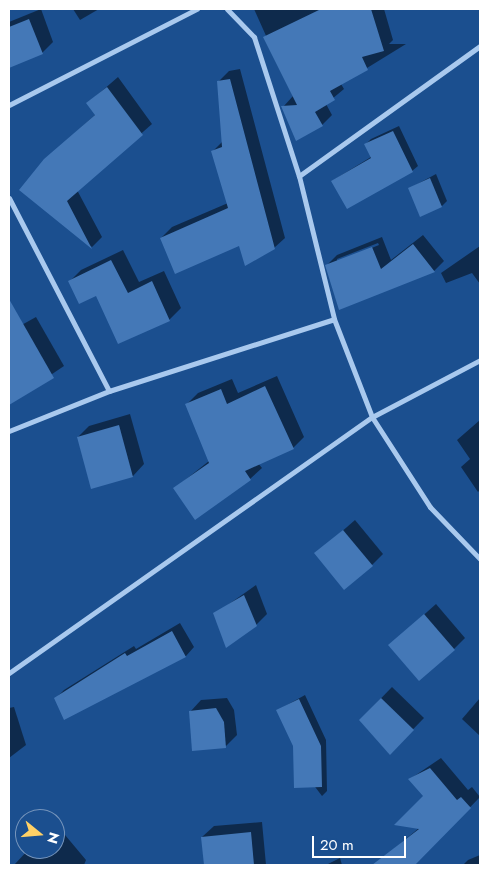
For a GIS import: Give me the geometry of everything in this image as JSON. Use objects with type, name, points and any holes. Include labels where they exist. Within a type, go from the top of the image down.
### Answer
[{"type":"street","points":[[9,105],[197,9]]},
{"type":"street","points":[[228,9],[254,37],[299,176],[334,319],[372,417],[430,507],[480,559]]},
{"type":"street","points":[[299,176],[480,46]]},
{"type":"street","points":[[9,198],[109,391]]},
{"type":"street","points":[[9,431],[109,391],[334,319]]},
{"type":"street","points":[[9,673],[372,417],[480,360]]},
{"type":"building","points":[[321,9],[371,9],[384,51],[362,57],[368,70],[330,91],[335,100],[315,112],[323,126],[296,141],[281,106],[297,105],[263,37]]},
{"type":"building","points":[[29,19],[43,54],[9,68],[9,27]]},
{"type":"building","points":[[230,79],[275,249],[245,266],[239,246],[175,274],[160,238],[228,208],[211,151],[222,147],[217,81]]},
{"type":"building","points":[[107,87],[143,135],[67,201],[92,249],[19,190],[44,159],[95,115],[86,103]]},
{"type":"building","points":[[393,131],[413,172],[347,209],[331,181],[371,158],[364,144]]},
{"type":"building","points":[[430,178],[442,207],[420,217],[408,188]]},
{"type":"building","points":[[413,244],[435,272],[339,310],[325,265],[372,247],[381,269]]},
{"type":"building","points":[[111,260],[128,293],[152,281],[170,321],[118,344],[96,296],[79,304],[68,281]]},
{"type":"building","points":[[9,299],[54,378],[9,405]]},
{"type":"building","points":[[265,386],[294,449],[245,471],[251,480],[195,520],[173,488],[209,463],[185,404],[221,389],[227,404]]},
{"type":"building","points":[[119,425],[133,477],[91,489],[77,437]]},
{"type":"building","points":[[343,530],[373,566],[344,590],[314,553]]},
{"type":"building","points":[[244,595],[257,626],[226,648],[213,613]]},
{"type":"building","points":[[424,614],[455,650],[419,681],[388,645]]},
{"type":"building","points":[[172,631],[186,657],[64,720],[54,698],[125,653],[127,656]]},
{"type":"building","points":[[381,698],[414,730],[390,755],[359,720]]},
{"type":"building","points":[[299,699],[321,746],[322,787],[294,788],[293,746],[276,710]]},
{"type":"building","points":[[216,708],[224,722],[226,748],[192,751],[189,711]]},
{"type":"building","points":[[430,768],[457,800],[461,797],[471,808],[415,865],[372,865],[419,829],[394,825],[423,796],[408,779]]},
{"type":"building","points":[[251,832],[254,865],[204,865],[201,837]]}]
